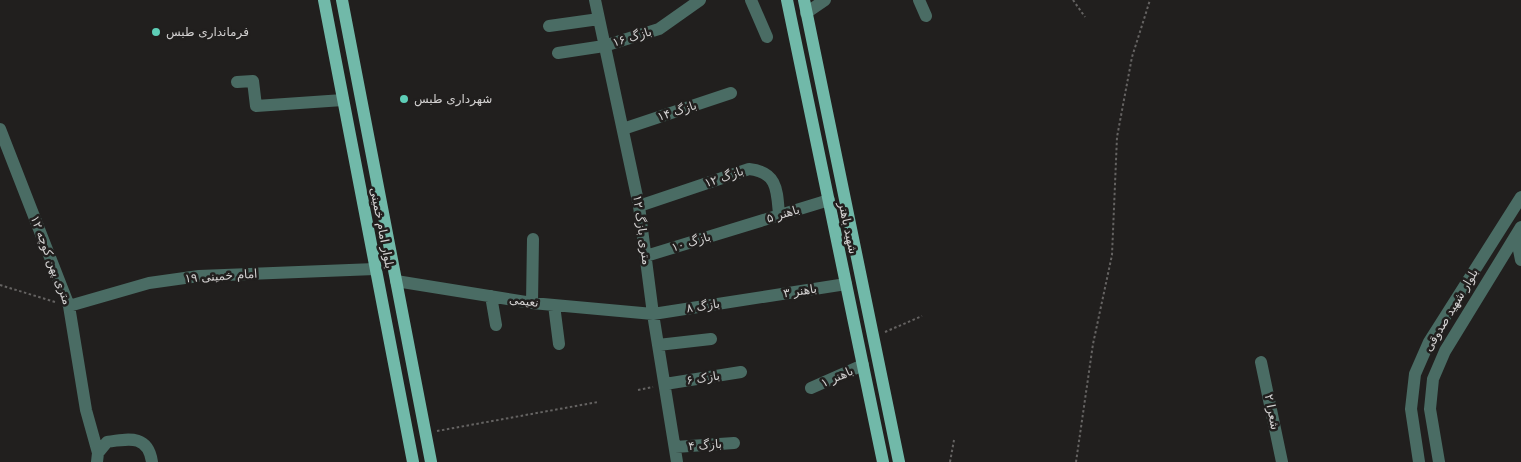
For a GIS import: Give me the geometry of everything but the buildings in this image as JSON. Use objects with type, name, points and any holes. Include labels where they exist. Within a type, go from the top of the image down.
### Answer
[{"type":"main road","name":"بلوار امام خمینی","points":[[324,0],[413,462]]},
{"type":"main road","name":"بلوار امام خمینی","points":[[342,0],[431,462]]},
{"type":"main road","name":"شهید باهنر","points":[[787,0],[883,462]]},
{"type":"main road","name":"شهید باهنر","points":[[804,0],[899,462]]},
{"type":"main road","points":[[846,284],[862,281]]},
{"type":"street","name":"۱۲ متری بازگ","points":[[595,0],[639,206],[653,314],[677,462]]},
{"type":"street","name":"بازگ ۱۶","points":[[558,53],[604,46],[659,29],[700,0]]},
{"type":"street","points":[[751,0],[767,37]]},
{"type":"street","points":[[806,13],[825,0]]},
{"type":"street","points":[[919,0],[926,16]]},
{"type":"street","points":[[548,26],[599,19]]},
{"type":"street","points":[[237,82],[253,81],[256,106],[343,100]]},
{"type":"street","name":"بازگ ۱۴","points":[[623,129],[731,93]]},
{"type":"street","name":"۱۲ متری پهن کوچه","points":[[0,129],[69,306],[86,410],[98,458]]},
{"type":"street","name":"بازگ ۱۲","points":[[639,206],[749,169],[760,170],[772,179],[777,189],[779,215]]},
{"type":"street","name":"بلوار شهید صدوقی","points":[[1419,462],[1410,408],[1415,374],[1429,342],[1521,198]]},
{"type":"street","name":"باهنر ۵","points":[[737,228],[829,200]]},
{"type":"street","name":"بازگ ۱۰","points":[[646,256],[737,228]]},
{"type":"street","points":[[1518,231],[1521,260]]},
{"type":"street","name":"بلوار شهید صدوقی","points":[[1439,462],[1430,409],[1434,379],[1444,351],[1518,231]]},
{"type":"street","points":[[532,302],[533,239]]},
{"type":"street","name":"امام خمینی ۱۹","points":[[69,306],[149,283],[200,276],[376,269]]},
{"type":"street","name":"نعیمی","points":[[396,281],[532,302],[653,314]]},
{"type":"street","name":"باهنر ۳","points":[[753,298],[846,284]]},
{"type":"street","points":[[491,296],[496,325]]},
{"type":"street","name":"بازگ ۸","points":[[653,314],[753,298]]},
{"type":"street","points":[[554,304],[559,344]]},
{"type":"street","points":[[658,345],[711,338]]},
{"type":"street","name":"شعرا ۲","points":[[1262,362],[1282,462]]},
{"type":"street","name":"باهنر ۱","points":[[811,388],[863,366]]},
{"type":"street","name":"بازک ۶","points":[[665,384],[741,372]]},
{"type":"street","points":[[1410,408],[1430,409]]},
{"type":"street","points":[[98,458],[107,442],[135,439],[147,447],[152,462]]},
{"type":"street","name":"بازگ ۴","points":[[675,447],[734,443]]},
{"type":"path","points":[[1073,0],[1085,17]]},
{"type":"path","points":[[1076,462],[1093,344],[1112,255],[1117,136],[1132,57],[1150,0]]},
{"type":"path","points":[[0,285],[69,306]]},
{"type":"path","points":[[873,337],[922,316]]},
{"type":"path","points":[[425,433],[598,402]]},
{"type":"path","points":[[950,462],[954,440]]},
{"type":"place","name":"فرمانداری طبس","points":[[156,32]]},
{"type":"place","name":"شهرداری طبس","points":[[404,99]]}]
